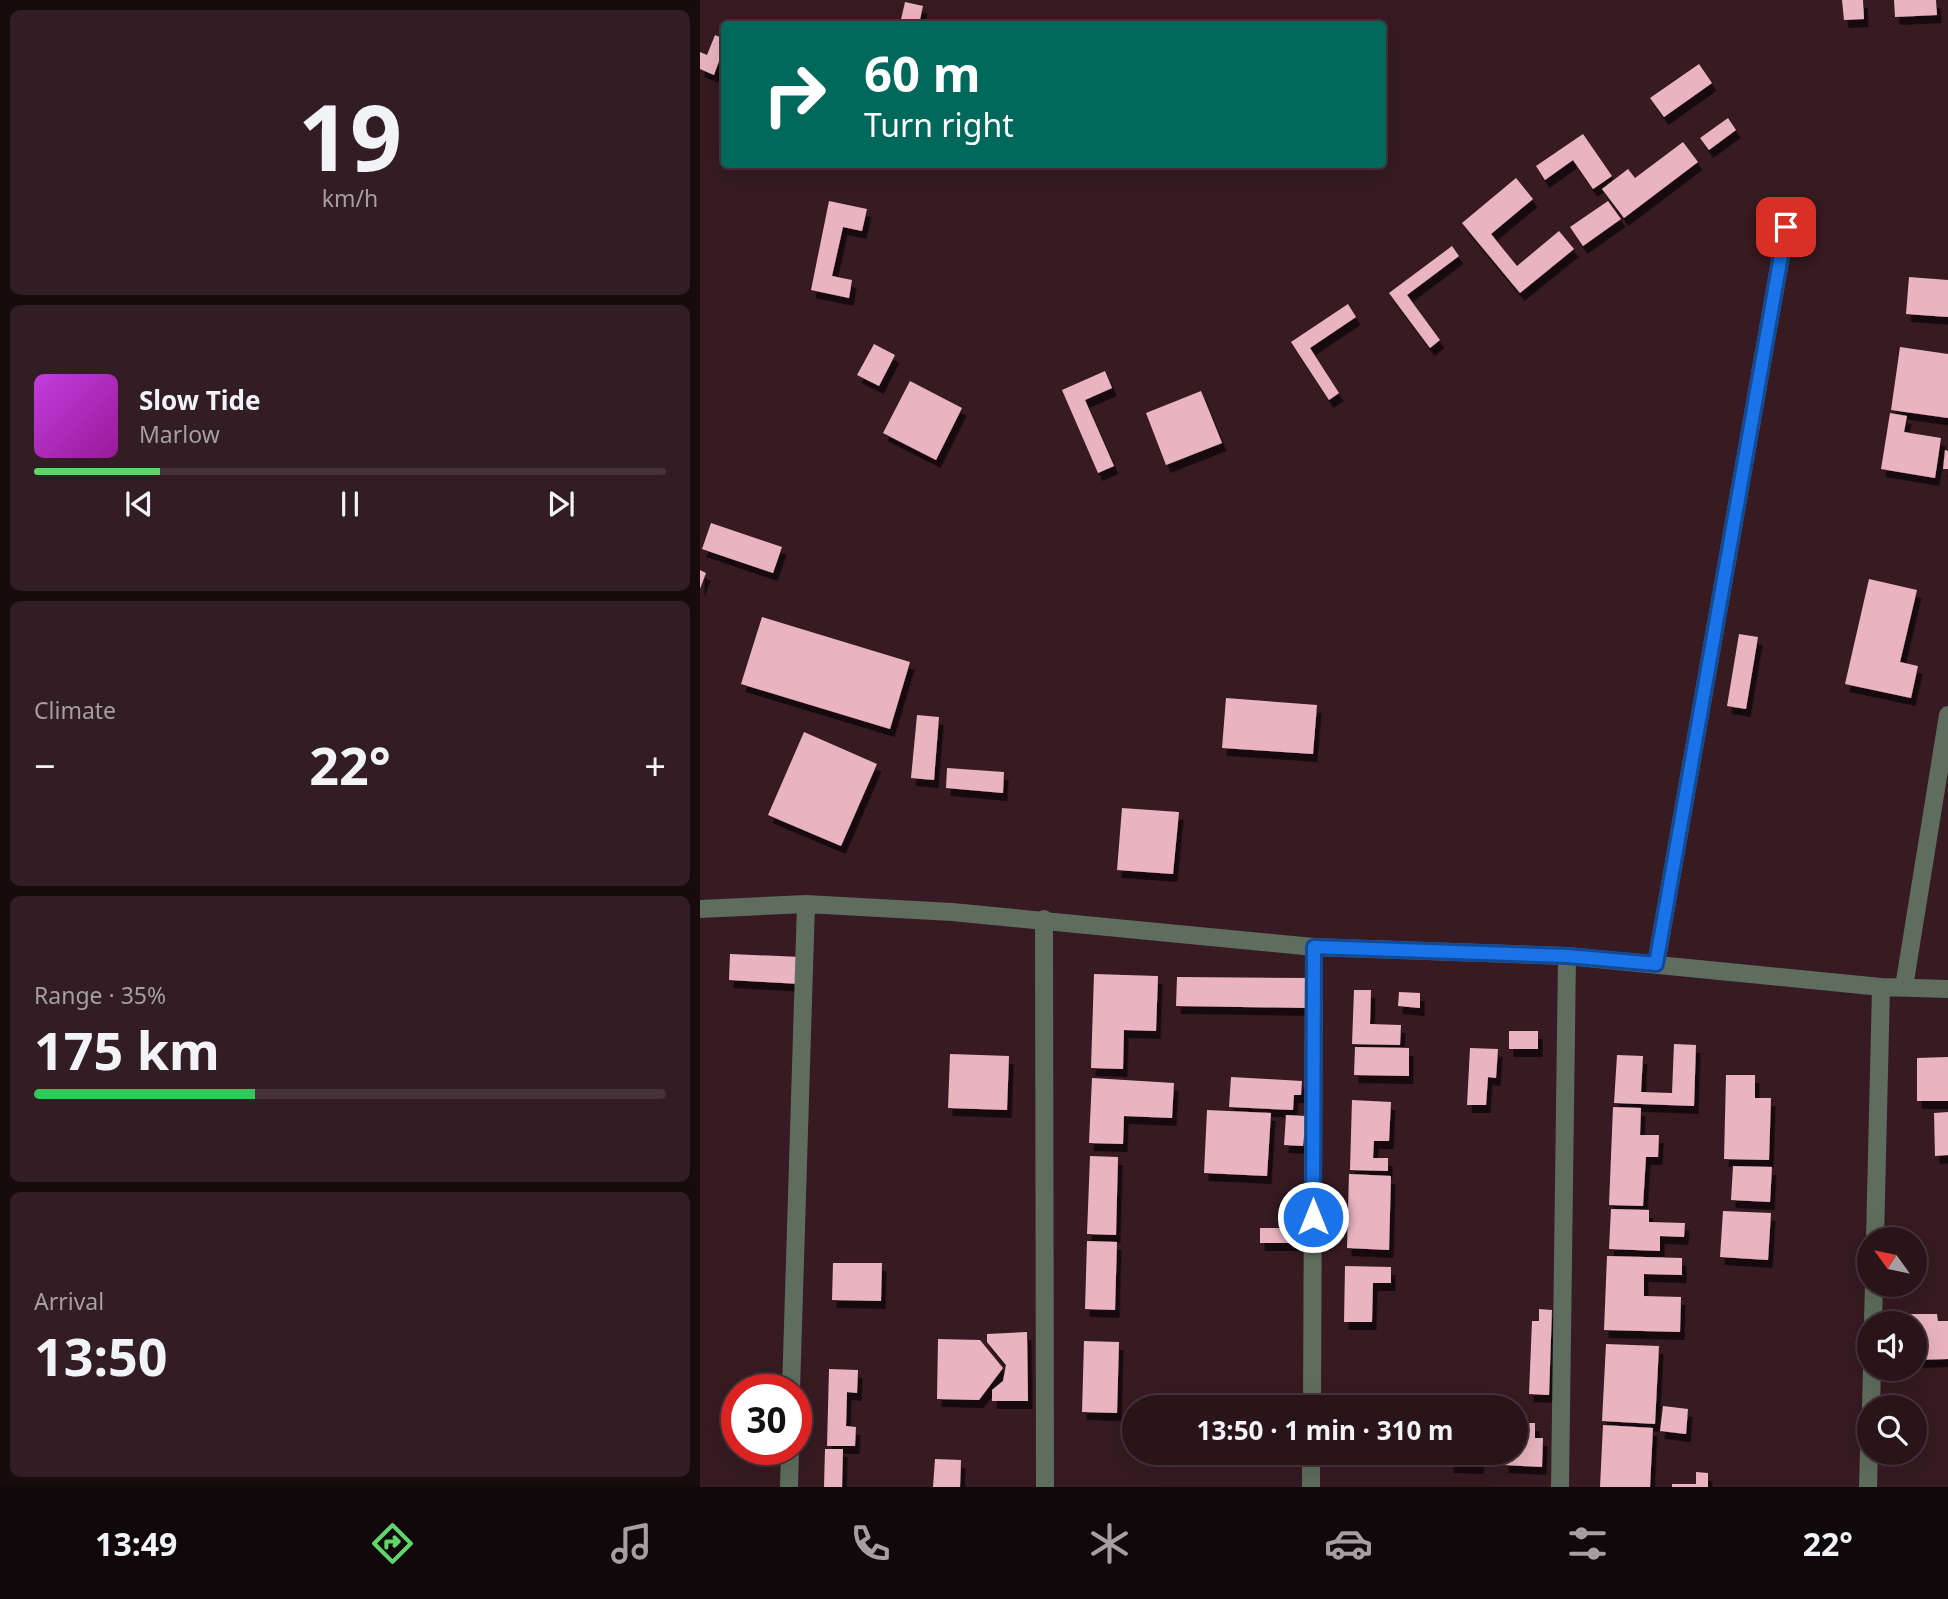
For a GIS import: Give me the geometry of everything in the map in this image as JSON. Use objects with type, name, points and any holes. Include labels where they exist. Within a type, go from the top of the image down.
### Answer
[{"type":"street","points":[[1656,964],[1786,227]]},
{"type":"street","points":[[1905,987],[1948,715]]},
{"type":"street","points":[[700,909],[806,904],[952,912],[1314,947],[1567,956],[1881,987],[1948,989]]},
{"type":"street","points":[[791,1374],[806,904]]},
{"type":"street","points":[[1044,919],[1045,1487]]},
{"type":"street","points":[[1311,1395],[1314,947]]},
{"type":"street","points":[[1560,1487],[1567,956]]},
{"type":"street","points":[[1875,1227],[1881,987]]},
{"type":"street","points":[[789,1487],[790,1465]]},
{"type":"street","points":[[1311,1465],[1311,1487]]},
{"type":"street","points":[[1868,1487],[1869,1465]]},
{"type":"building","points":[[1842,0],[1863,0],[1864,19],[1844,20]]},
{"type":"building","points":[[1894,0],[1936,0],[1937,15],[1895,17]]},
{"type":"building","points":[[905,2],[923,6],[920,21],[901,21]]},
{"type":"building","points":[[715,35],[721,38],[721,55],[714,75],[700,69],[700,52],[707,55]]},
{"type":"building","points":[[1699,64],[1712,83],[1664,117],[1650,98]]},
{"type":"building","points":[[1728,118],[1736,130],[1709,150],[1700,138]]},
{"type":"building","points":[[1583,134],[1612,176],[1593,189],[1573,160],[1545,180],[1536,166]]},
{"type":"building","points":[[1683,142],[1698,162],[1624,218],[1602,189],[1628,169],[1635,178]]},
{"type":"building","points":[[1516,178],[1533,199],[1491,234],[1517,266],[1559,231],[1574,249],[1520,293],[1462,223]]},
{"type":"building","points":[[829,201],[867,209],[862,231],[843,227],[832,276],[852,280],[849,298],[811,290]]},
{"type":"building","points":[[1608,201],[1621,219],[1583,246],[1570,227]]},
{"type":"building","points":[[1452,246],[1459,256],[1407,295],[1440,340],[1430,348],[1389,293]]},
{"type":"building","points":[[1909,277],[1948,280],[1948,317],[1906,314]]},
{"type":"building","points":[[1348,304],[1356,317],[1310,348],[1339,393],[1329,400],[1291,342]]},
{"type":"building","points":[[874,344],[895,355],[879,386],[857,375]]},
{"type":"building","points":[[1900,347],[1948,354],[1948,418],[1891,410]]},
{"type":"building","points":[[1105,371],[1112,388],[1085,400],[1114,466],[1098,473],[1062,390]]},
{"type":"building","points":[[910,381],[962,408],[936,460],[883,433]]},
{"type":"building","points":[[1201,391],[1222,443],[1166,465],[1146,413]]},
{"type":"building","points":[[1890,413],[1907,416],[1904,432],[1941,438],[1935,478],[1881,469]]},
{"type":"building","points":[[1945,450],[1948,451],[1948,469],[1943,469]]},
{"type":"building","points":[[711,523],[782,547],[773,573],[702,549]]},
{"type":"building","points":[[700,570],[706,573],[700,589]]},
{"type":"building","points":[[1869,579],[1917,590],[1900,662],[1918,666],[1911,698],[1845,684]]},
{"type":"building","points":[[762,617],[910,662],[890,729],[741,684]]},
{"type":"building","points":[[1739,634],[1758,637],[1746,709],[1727,706]]},
{"type":"building","points":[[1226,698],[1317,705],[1313,754],[1222,748]]},
{"type":"building","points":[[917,715],[939,717],[934,780],[911,778]]},
{"type":"building","points":[[804,732],[877,764],[841,846],[768,815]]},
{"type":"building","points":[[947,768],[1004,772],[1003,793],[946,788]]},
{"type":"building","points":[[1122,808],[1179,812],[1173,874],[1117,870]]},
{"type":"building","points":[[730,954],[802,957],[800,984],[729,980]]},
{"type":"building","points":[[1094,974],[1158,976],[1156,1031],[1124,1030],[1123,1069],[1091,1068]]},
{"type":"building","points":[[1177,977],[1310,978],[1309,1008],[1176,1006]]},
{"type":"building","points":[[1354,990],[1371,990],[1370,1024],[1401,1025],[1400,1045],[1352,1044]]},
{"type":"building","points":[[1399,992],[1420,993],[1420,1008],[1398,1006]]},
{"type":"building","points":[[1509,1031],[1538,1031],[1538,1049],[1509,1049]]},
{"type":"building","points":[[1674,1044],[1696,1045],[1694,1106],[1614,1103],[1617,1055],[1643,1056],[1641,1092],[1672,1093]]},
{"type":"building","points":[[1355,1047],[1409,1048],[1409,1076],[1354,1075]]},
{"type":"building","points":[[1470,1048],[1498,1049],[1496,1078],[1488,1077],[1486,1105],[1467,1105]]},
{"type":"building","points":[[950,1054],[1009,1056],[1007,1110],[948,1108]]},
{"type":"building","points":[[1948,1057],[1948,1101],[1917,1101],[1917,1058]]},
{"type":"building","points":[[1726,1075],[1755,1075],[1755,1098],[1771,1098],[1769,1160],[1724,1159]]},
{"type":"building","points":[[1231,1077],[1302,1081],[1301,1095],[1294,1095],[1293,1110],[1229,1107]]},
{"type":"building","points":[[1092,1078],[1174,1083],[1172,1118],[1124,1116],[1123,1144],[1089,1143]]},
{"type":"building","points":[[1352,1100],[1391,1102],[1389,1141],[1374,1141],[1373,1158],[1388,1158],[1388,1171],[1350,1170]]},
{"type":"building","points":[[1613,1107],[1641,1108],[1640,1135],[1659,1135],[1658,1157],[1646,1157],[1643,1206],[1609,1205]]},
{"type":"building","points":[[1207,1110],[1271,1113],[1267,1176],[1204,1173]]},
{"type":"building","points":[[1948,1112],[1948,1155],[1935,1156],[1934,1113]]},
{"type":"building","points":[[1286,1115],[1306,1116],[1303,1146],[1284,1145]]},
{"type":"building","points":[[1090,1156],[1118,1157],[1116,1235],[1087,1234]]},
{"type":"building","points":[[1733,1166],[1772,1167],[1770,1202],[1731,1200]]},
{"type":"building","points":[[1349,1174],[1391,1176],[1389,1250],[1347,1248]]},
{"type":"building","points":[[1611,1209],[1649,1210],[1649,1222],[1685,1223],[1684,1237],[1660,1236],[1660,1251],[1609,1249]]},
{"type":"building","points":[[1290,1211],[1300,1211],[1299,1243],[1260,1243],[1260,1228],[1289,1228]]},
{"type":"building","points":[[1723,1211],[1771,1213],[1768,1260],[1720,1257]]},
{"type":"building","points":[[1087,1241],[1117,1242],[1115,1310],[1085,1309]]},
{"type":"building","points":[[1607,1256],[1682,1258],[1682,1275],[1644,1274],[1644,1296],[1681,1297],[1680,1332],[1604,1330]]},
{"type":"building","points":[[833,1263],[882,1263],[881,1301],[832,1300]]},
{"type":"building","points":[[1345,1266],[1391,1267],[1391,1283],[1373,1283],[1372,1322],[1344,1322]]},
{"type":"building","points":[[1539,1309],[1552,1310],[1549,1395],[1529,1394],[1532,1321],[1539,1321]]},
{"type":"building","points":[[1927,1314],[1937,1314],[1938,1321],[1948,1321],[1948,1359],[1927,1360]]},
{"type":"building","points":[[1027,1332],[1028,1401],[992,1401],[992,1390],[1003,1381],[1006,1365],[987,1342],[987,1334]]},
{"type":"building","points":[[938,1339],[980,1340],[1003,1368],[979,1400],[937,1399]]},
{"type":"building","points":[[1084,1341],[1119,1342],[1117,1413],[1082,1412]]},
{"type":"building","points":[[1606,1344],[1659,1346],[1655,1424],[1602,1421]]},
{"type":"building","points":[[829,1369],[858,1370],[857,1393],[847,1392],[846,1426],[856,1427],[855,1446],[827,1446]]},
{"type":"building","points":[[1663,1406],[1688,1409],[1686,1434],[1660,1431]]},
{"type":"building","points":[[1528,1423],[1535,1423],[1535,1438],[1543,1438],[1542,1467],[1504,1465],[1528,1465]]},
{"type":"building","points":[[1603,1425],[1653,1428],[1650,1487],[1600,1487]]},
{"type":"building","points":[[825,1449],[843,1449],[842,1487],[824,1487]]},
{"type":"building","points":[[935,1459],[961,1460],[960,1487],[933,1487]]},
{"type":"building","points":[[1696,1472],[1708,1473],[1708,1487],[1672,1487],[1672,1484],[1696,1484]]},
{"type":"route","points":[[1313,1217],[1314,947],[1567,956],[1656,964],[1786,227]]}]
